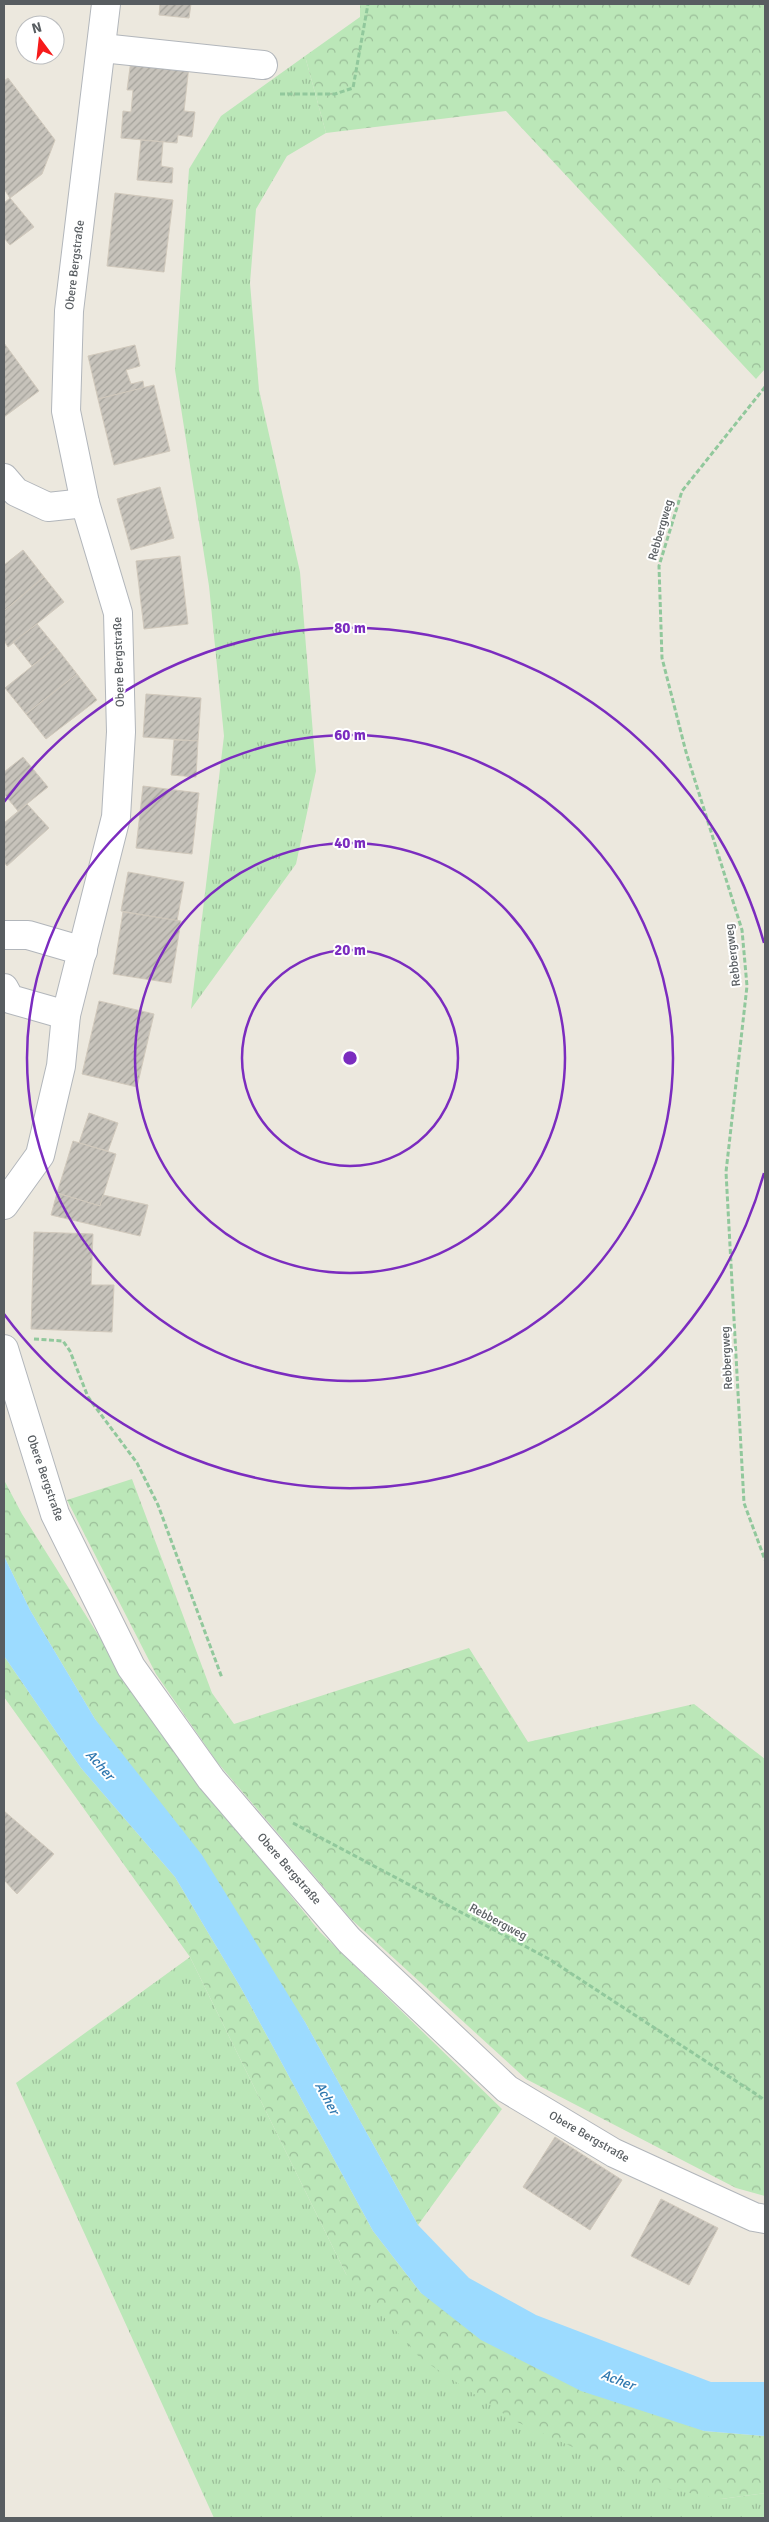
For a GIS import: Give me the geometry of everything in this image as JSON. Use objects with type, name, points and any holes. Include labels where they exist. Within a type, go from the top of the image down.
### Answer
[{"type":"street","name":"Obere Bergstraße","points":[[4,1205],[40,1155],[61,1066],[66,1015],[116,817],[121,732],[118,613],[85,503],[66,411],[69,311],[106,4]]},
{"type":"street","points":[[102,48],[264,65]]},
{"type":"street","points":[[4,478],[16,492],[48,507],[85,503]]},
{"type":"street","points":[[4,934],[28,936],[83,951]]},
{"type":"street","points":[[4,988],[10,999],[66,1015]]},
{"type":"street","name":"Obere Bergstraße","points":[[14,1344],[55,1514],[131,1667],[211,1779],[349,1940],[507,2089],[614,2153],[754,2217],[765,2219]]},
{"type":"path","points":[[264,65],[265,94],[335,94],[353,88],[368,4]]},
{"type":"path","name":"Rebbergweg","points":[[765,387],[682,491],[659,566],[662,658],[686,752],[743,939],[747,986],[726,1172],[744,1503],[765,1560]]},
{"type":"path","points":[[14,1344],[63,1340],[70,1351],[88,1397],[137,1463],[158,1505],[222,1678]]},
{"type":"path","name":"Rebbergweg","points":[[289,1821],[549,1959],[765,2100]]},
{"type":"green space","points":[[360,4],[765,4],[765,369],[756,379],[506,111],[326,133],[305,56],[360,17]]},
{"type":"green space","points":[[305,56],[326,133],[287,156],[256,209],[250,283],[259,390],[300,572],[316,771],[296,864],[191,1009],[224,736],[209,586],[175,370],[189,169],[221,116]]},
{"type":"green space","points":[[132,1479],[212,1693],[234,1724],[469,1648],[528,1742],[694,1704],[765,1759],[765,2196],[736,2188],[526,2079],[351,1919],[217,1762],[156,1674],[67,1500]]},
{"type":"green space","points":[[4,1480],[22,1514],[160,1733],[320,1932],[502,2109],[418,2225],[305,2022],[95,1719],[30,1610],[4,1556]]},
{"type":"green space","points":[[4,1656],[81,1768],[175,1877],[241,1988],[373,2231],[421,2293],[704,2431],[765,2436],[765,2493],[721,2499],[663,2488],[513,2420],[420,2358],[346,2274],[190,1957],[4,1697]]},
{"type":"green space","points":[[190,1957],[346,2274],[721,2499],[765,2493],[765,2518],[214,2518],[16,2083]]},
{"type":"water","name":"Acher","points":[[4,1556],[30,1610],[95,1719],[202,1855],[305,2022],[418,2225],[469,2278],[536,2315],[711,2382],[765,2382],[765,2436],[704,2431],[581,2391],[481,2340],[421,2293],[373,2231],[241,1988],[175,1877],[81,1768],[4,1656]]},
{"type":"building","points":[[160,4],[191,4],[189,18],[159,15]]},
{"type":"building","points":[[131,60],[189,66],[184,111],[195,112],[192,137],[178,135],[177,143],[121,138],[123,111],[131,112],[133,90],[127,90]]},
{"type":"building","points":[[8,78],[55,140],[42,174],[10,198],[4,189],[4,81]]},
{"type":"building","points":[[141,140],[163,142],[161,166],[173,168],[172,183],[137,180]]},
{"type":"building","points":[[115,193],[173,200],[164,272],[107,266]]},
{"type":"building","points":[[10,198],[34,227],[10,245],[4,238],[4,203]]},
{"type":"building","points":[[4,343],[39,391],[4,417]]},
{"type":"building","points":[[135,345],[140,366],[126,370],[131,384],[143,381],[144,388],[98,399],[88,356]]},
{"type":"building","points":[[154,385],[170,451],[114,465],[98,399]]},
{"type":"building","points":[[160,487],[174,538],[131,550],[117,499]]},
{"type":"building","points":[[23,550],[44,577],[4,611],[4,565]]},
{"type":"building","points":[[180,556],[188,624],[144,629],[136,561]]},
{"type":"building","points":[[44,577],[64,602],[8,647],[4,640],[4,611]]},
{"type":"building","points":[[37,624],[56,647],[32,666],[13,642]]},
{"type":"building","points":[[56,647],[77,674],[26,714],[5,688]]},
{"type":"building","points":[[77,674],[97,700],[46,739],[26,714]]},
{"type":"building","points":[[146,694],[201,698],[198,741],[143,737]]},
{"type":"building","points":[[174,740],[198,741],[196,777],[171,775]]},
{"type":"building","points":[[23,757],[48,787],[18,811],[4,794],[4,772]]},
{"type":"building","points":[[143,786],[199,793],[192,854],[136,848]]},
{"type":"building","points":[[27,804],[49,828],[7,866],[4,862],[4,823]]},
{"type":"building","points":[[128,872],[184,882],[177,921],[121,911]]},
{"type":"building","points":[[123,912],[181,921],[171,983],[113,974]]},
{"type":"building","points":[[99,1001],[154,1014],[137,1087],[82,1074]]},
{"type":"building","points":[[89,1113],[118,1123],[108,1151],[79,1143]]},
{"type":"building","points":[[73,1141],[116,1154],[100,1206],[57,1193]]},
{"type":"building","points":[[57,1193],[100,1206],[103,1195],[148,1205],[140,1236],[51,1215]]},
{"type":"building","points":[[34,1232],[93,1234],[91,1285],[114,1285],[112,1332],[31,1329]]},
{"type":"building","points":[[4,1811],[54,1854],[17,1894],[4,1880]]},
{"type":"building","points":[[555,2137],[622,2180],[590,2230],[523,2187]]},
{"type":"building","points":[[661,2199],[718,2228],[689,2285],[631,2256]]}]
